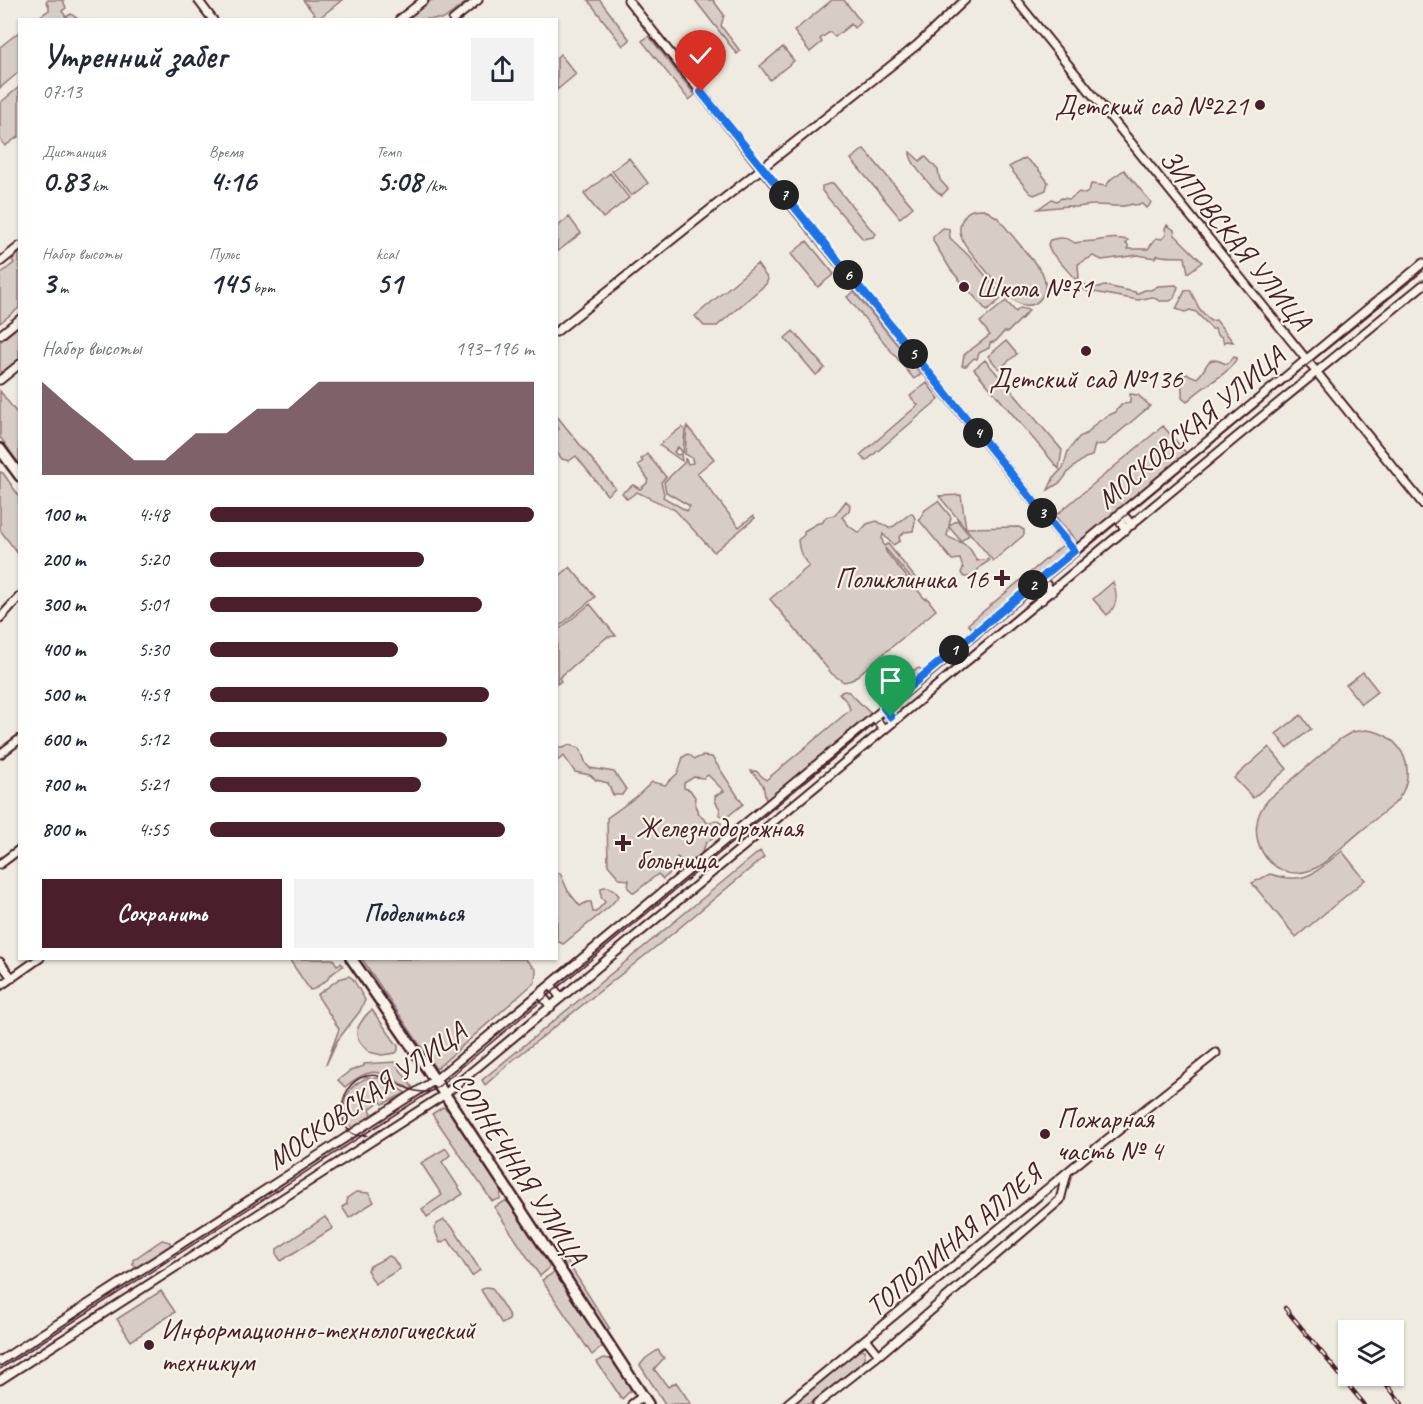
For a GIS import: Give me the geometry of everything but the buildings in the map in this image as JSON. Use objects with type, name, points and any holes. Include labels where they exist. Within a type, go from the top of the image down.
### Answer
[{"type":"main road","points":[[0,450],[18,473]]},
{"type":"main road","name":"СОЛНЕЧНАЯ УЛИЦА","points":[[352,960],[445,1094],[646,1400]]},
{"type":"street","points":[[198,0],[212,18]]},
{"type":"street","points":[[402,18],[424,0]]},
{"type":"street","points":[[456,18],[478,0]]},
{"type":"street","points":[[628,0],[762,169],[1074,551]]},
{"type":"street","points":[[558,330],[917,45],[965,0]]},
{"type":"street","name":"ЗИПОВСКАЯ УЛИЦА","points":[[1016,0],[1423,504]]},
{"type":"street","points":[[0,261],[18,248]]},
{"type":"street","name":"МОСКОВСКАЯ УЛИЦА","points":[[0,1361],[435,1080],[1423,263]]},
{"type":"street","name":"МОСКОВСКАЯ УЛИЦА","points":[[0,1380],[445,1094],[1423,285]]},
{"type":"street","points":[[0,335],[18,321]]},
{"type":"street","points":[[0,380],[18,366]]},
{"type":"street","points":[[1119,514],[1129,528]]},
{"type":"street","points":[[1041,578],[1052,592]]},
{"type":"street","points":[[1031,586],[1042,600]]},
{"type":"street","points":[[0,618],[18,598]]},
{"type":"street","points":[[884,708],[894,722]]},
{"type":"street","points":[[874,717],[884,730]]},
{"type":"street","points":[[0,754],[18,740]]},
{"type":"street","points":[[0,864],[18,850]]},
{"type":"street","points":[[0,986],[37,960]]},
{"type":"street","points":[[0,962],[12,978]]},
{"type":"street","points":[[551,984],[561,998]]},
{"type":"street","points":[[540,993],[550,1007]]},
{"type":"street","name":"ТОПОЛИНАЯ АЛЛЕЯ","points":[[787,1404],[1216,1053]]},
{"type":"street","name":"ТОПОЛИНАЯ АЛЛЕЯ","points":[[817,1404],[879,1355],[1060,1200],[1067,1173]]},
{"type":"street","points":[[220,1219],[220,1229],[229,1233]]},
{"type":"street","points":[[202,1231],[212,1234],[211,1245]]},
{"type":"street","name":"ТОПОЛИНАЯ АЛЛЕЯ","points":[[867,1340],[879,1355]]},
{"type":"street","points":[[632,1404],[646,1400]]},
{"type":"shaded area","points":[[63,0],[66,8],[62,11],[66,17],[71,14],[77,18],[37,18],[49,10],[46,2]]},
{"type":"shaded area","points":[[303,0],[342,0],[319,18]]},
{"type":"shaded area","points":[[432,0],[469,0],[445,18],[408,18]]},
{"type":"shaded area","points":[[588,0],[600,0],[630,40],[623,46]]},
{"type":"shaded area","points":[[695,0],[713,0],[724,15],[721,26],[740,51],[737,54]]},
{"type":"shaded area","points":[[832,0],[844,0],[861,22],[854,28],[851,24],[835,37],[830,32],[820,39],[822,42],[810,52],[794,31]]},
{"type":"shaded area","points":[[18,33],[18,73],[0,88],[0,47]]},
{"type":"shaded area","points":[[649,36],[695,95],[689,100],[642,41]]},
{"type":"shaded area","points":[[783,47],[794,61],[770,80],[760,66]]},
{"type":"shaded area","points":[[560,54],[576,74],[558,89],[558,56]]},
{"type":"shaded area","points":[[18,88],[18,137],[5,146],[0,139],[0,103]]},
{"type":"shaded area","points":[[864,149],[913,207],[900,218],[851,159]]},
{"type":"shaded area","points":[[910,152],[920,161],[925,156],[938,170],[940,180],[948,189],[942,195],[922,175],[913,162]]},
{"type":"shaded area","points":[[629,158],[648,183],[631,196],[612,171]]},
{"type":"shaded area","points":[[1025,158],[1048,182],[1046,190],[1034,195],[1030,193],[1009,167]]},
{"type":"shaded area","points":[[1124,170],[1151,202],[1146,208],[1142,204],[1132,204],[1038,209],[1052,199],[1056,201],[1062,198],[1070,199],[1079,192],[1085,194],[1089,191],[1091,184],[1106,186],[1111,179]]},
{"type":"shaded area","points":[[610,173],[629,198],[603,218],[584,194]]},
{"type":"shaded area","points":[[833,183],[876,234],[873,237],[863,239],[822,191],[822,186]]},
{"type":"shaded area","points":[[984,209],[998,218],[1042,272],[1045,289],[1035,304],[1023,305],[1015,301],[971,253],[962,239],[960,225],[962,219],[972,210]]},
{"type":"shaded area","points":[[569,217],[581,233],[558,251],[558,226]]},
{"type":"shaded area","points":[[1167,225],[1202,262],[1188,273],[1185,257],[1158,255],[1155,258],[1138,255],[1102,260],[1093,256],[1078,264],[1079,278],[1075,279],[1050,251],[1048,244],[1050,240],[1060,238],[1075,243],[1119,239],[1128,240],[1126,244],[1128,249],[1148,249],[1156,238],[1162,239],[1166,235]]},
{"type":"shaded area","points":[[943,228],[949,229],[950,238],[971,258],[1003,297],[987,311],[951,270],[933,241],[933,237]]},
{"type":"shaded area","points":[[807,241],[834,274],[818,287],[791,254]]},
{"type":"shaded area","points":[[18,254],[18,309],[0,323],[0,274],[14,263],[12,260]]},
{"type":"shaded area","points":[[757,264],[768,279],[766,284],[717,326],[704,326],[695,316]]},
{"type":"shaded area","points":[[1079,282],[1092,288],[1106,286],[1136,294],[1158,286],[1176,285],[1178,287],[1174,298],[1170,301],[1160,301],[1152,297],[1138,300],[1094,292],[1092,294],[1083,289]]},
{"type":"shaded area","points":[[1190,290],[1199,308],[1210,321],[1216,320],[1233,342],[1224,343],[1215,329],[1212,329],[1196,312],[1176,309],[1185,291]]},
{"type":"shaded area","points":[[854,292],[921,374],[914,379],[847,297]]},
{"type":"shaded area","points":[[1006,301],[1016,312],[1020,308],[1029,310],[1008,332],[1004,332],[996,341],[990,343],[989,348],[979,353],[977,359],[974,358],[966,366],[962,366],[964,355],[990,335],[980,322]]},
{"type":"shaded area","points":[[18,327],[18,360],[0,374],[0,342]]},
{"type":"shaded area","points":[[793,331],[825,368],[816,375],[785,338]]},
{"type":"shaded area","points":[[1006,341],[1017,354],[999,369],[988,356]]},
{"type":"shaded area","points":[[1234,357],[1237,358],[1227,371],[1187,402],[1182,398],[1182,377],[1187,374],[1197,378],[1211,361],[1226,364]]},
{"type":"shaded area","points":[[985,360],[1062,450],[1059,469],[974,369]]},
{"type":"shaded area","points":[[927,383],[939,399],[866,461],[860,455],[918,405],[910,396]]},
{"type":"shaded area","points":[[0,391],[18,415],[18,463],[0,437]]},
{"type":"shaded area","points":[[1130,394],[1138,395],[1150,406],[1105,444],[1095,445],[1092,456],[1085,458],[1070,470],[1061,482],[1048,490],[1054,477],[1063,468],[1068,451],[1079,437],[1116,412],[1122,404],[1130,403]]},
{"type":"shaded area","points":[[558,417],[615,488],[607,495],[576,456],[569,461],[562,459],[558,454]]},
{"type":"shaded area","points":[[687,426],[714,459],[697,473],[739,527],[753,516],[755,518],[714,552],[675,510],[637,492],[627,499],[622,493],[633,485],[640,489],[647,483],[648,479],[638,465],[647,454],[666,477],[661,482],[663,497],[687,511],[690,506],[666,492],[664,482],[685,462],[685,458],[688,464],[693,463],[692,458],[685,454]]},
{"type":"shaded area","points":[[1163,426],[1187,454],[1079,544],[1055,516]]},
{"type":"shaded area","points":[[682,427],[685,430],[683,453],[678,447],[674,452],[677,455],[681,454],[682,461],[659,445]]},
{"type":"shaded area","points":[[0,472],[18,495],[18,554],[0,530]]},
{"type":"shaded area","points":[[961,495],[966,528],[1019,527],[1024,530],[1024,535],[993,561],[939,496]]},
{"type":"shaded area","points":[[846,501],[850,505],[849,511],[842,517],[859,533],[867,524],[877,521],[889,528],[911,513],[913,515],[915,521],[913,531],[905,532],[899,537],[900,541],[893,545],[883,534],[882,539],[884,546],[888,544],[917,580],[914,582],[885,548],[886,552],[936,610],[852,680],[844,682],[832,674],[770,599],[809,566],[798,544],[804,531],[822,523],[826,517],[835,515]]},
{"type":"shaded area","points":[[938,501],[951,517],[949,526],[957,520],[969,535],[961,541],[949,527],[947,536],[967,546],[977,561],[988,559],[989,561],[981,566],[972,577],[964,577],[961,573],[963,568],[960,559],[952,560],[919,520],[925,510]]},
{"type":"shaded area","points":[[1063,545],[1069,552],[974,631],[968,624]]},
{"type":"shaded area","points":[[570,567],[595,597],[558,627],[558,577]]},
{"type":"shaded area","points":[[1113,582],[1116,600],[1107,615],[1093,599]]},
{"type":"shaded area","points":[[590,604],[616,636],[607,637],[559,678],[561,681],[558,683],[558,630]]},
{"type":"shaded area","points":[[919,668],[925,672],[880,707],[877,701]]},
{"type":"shaded area","points":[[1363,672],[1378,691],[1361,704],[1346,685]]},
{"type":"shaded area","points":[[849,692],[871,714],[766,801],[763,785],[751,771],[756,771],[766,780],[850,710],[848,703],[839,693]]},
{"type":"shaded area","points":[[1301,715],[1311,729],[1287,748],[1276,734]]},
{"type":"shaded area","points":[[1366,730],[1379,733],[1399,747],[1407,769],[1402,793],[1394,804],[1327,861],[1315,868],[1296,873],[1282,870],[1271,863],[1258,840],[1257,826],[1260,812],[1269,799],[1340,739],[1352,732]]},
{"type":"shaded area","points":[[569,745],[580,748],[590,768],[614,772],[626,789],[622,795],[613,795],[608,783],[596,780],[590,775],[575,772],[564,756],[558,760],[558,747]]},
{"type":"shaded area","points":[[1269,747],[1287,769],[1253,798],[1234,778]]},
{"type":"shaded area","points":[[688,754],[695,759],[702,756],[712,757],[743,804],[727,817],[719,815],[720,809],[715,796],[724,791],[708,775],[704,778],[694,777],[684,783],[684,788],[690,790],[695,797],[696,809],[703,818],[709,824],[715,820],[721,823],[720,832],[706,843],[701,854],[690,866],[677,857],[667,876],[663,879],[658,874],[634,893],[628,888],[629,880],[620,879],[608,865],[607,818],[652,782],[665,785],[678,773],[683,757]]},
{"type":"shaded area","points":[[760,851],[764,857],[485,1085],[482,1080]]},
{"type":"shaded area","points":[[1342,851],[1365,880],[1296,937],[1252,883],[1270,874],[1301,878],[1317,871]]},
{"type":"shaded area","points":[[558,873],[580,906],[591,902],[593,912],[596,912],[605,902],[601,897],[601,888],[611,888],[615,891],[619,896],[609,907],[563,944],[558,942]]},
{"type":"shaded area","points":[[290,960],[334,960],[337,965],[341,963],[343,966],[310,990]]},
{"type":"shaded area","points":[[363,960],[526,960],[536,970],[535,982],[436,1069]]},
{"type":"shaded area","points":[[349,976],[365,1000],[360,1011],[337,1041],[326,1065],[339,1029],[317,995],[339,979]]},
{"type":"shaded area","points":[[372,1010],[398,1046],[396,1053],[382,1055],[369,1052],[359,1041],[357,1030]]},
{"type":"shaded area","points":[[395,1062],[413,1088],[410,1089],[378,1073],[364,1075],[345,1087],[338,1080],[364,1064]]},
{"type":"shaded area","points":[[368,1078],[381,1078],[406,1093],[383,1104],[380,1101],[370,1109],[372,1113],[362,1124],[353,1129],[345,1115],[344,1107],[348,1093]]},
{"type":"shaded area","points":[[443,1107],[451,1112],[501,1190],[500,1199],[492,1201],[432,1114]]},
{"type":"shaded area","points":[[446,1148],[450,1155],[442,1162],[463,1194],[427,1217],[422,1209],[442,1195],[421,1163]]},
{"type":"shaded area","points":[[356,1192],[369,1193],[374,1202],[349,1218],[342,1207],[347,1204],[347,1198]]},
{"type":"shaded area","points":[[505,1201],[509,1203],[550,1263],[548,1269],[540,1276],[494,1207]]},
{"type":"shaded area","points":[[325,1217],[333,1228],[281,1261],[277,1255],[277,1249]]},
{"type":"shaded area","points":[[444,1220],[454,1229],[480,1270],[472,1276],[448,1239],[440,1243],[434,1228]]},
{"type":"shaded area","points":[[162,1240],[170,1242],[171,1246],[139,1268],[133,1265],[133,1260]]},
{"type":"shaded area","points":[[389,1256],[400,1269],[375,1284],[367,1270]]},
{"type":"shaded area","points":[[565,1258],[610,1329],[605,1330],[563,1264]]},
{"type":"shaded area","points":[[553,1273],[558,1273],[602,1342],[602,1347],[592,1355],[542,1280]]},
{"type":"shaded area","points":[[486,1287],[492,1288],[510,1317],[502,1324],[481,1290]]},
{"type":"shaded area","points":[[161,1291],[175,1312],[131,1341],[117,1319]]},
{"type":"shaded area","points":[[860,1349],[865,1350],[865,1360],[810,1404],[792,1404]]},
{"type":"shaded area","points":[[658,1350],[664,1358],[654,1369],[668,1387],[676,1382],[691,1404],[665,1404],[640,1365]]},
{"type":"shaded area","points":[[604,1358],[613,1360],[631,1387],[622,1399],[597,1362]]},
{"type":"tram line","points":[[0,1369],[439,1086],[1423,271]]},
{"type":"tram line","points":[[367,1135],[357,1135],[350,1131],[342,1114],[346,1094],[360,1078],[369,1075],[378,1076],[413,1090],[431,1091]]},
{"type":"railway","points":[[1285,1308],[1364,1404]]},
{"type":"railway","points":[[1388,1386],[1402,1404]]},
{"type":"place","name":"Детский сад №221","points":[[1260,105]]},
{"type":"place","name":"Школа №71","points":[[964,287]]},
{"type":"place","name":"Детский сад №136","points":[[1086,351]]},
{"type":"place","name":"Поликлиника 16","points":[[1002,578]]},
{"type":"place","name":"Железнодорожная больница","points":[[623,843]]},
{"type":"place","name":"Пожарная часть № 4","points":[[1045,1134]]},
{"type":"place","name":"Информационно-технологический техникум","points":[[149,1345]]},
{"type":"route","points":[[701,92],[1074,551],[884,708],[891,717]]}]
